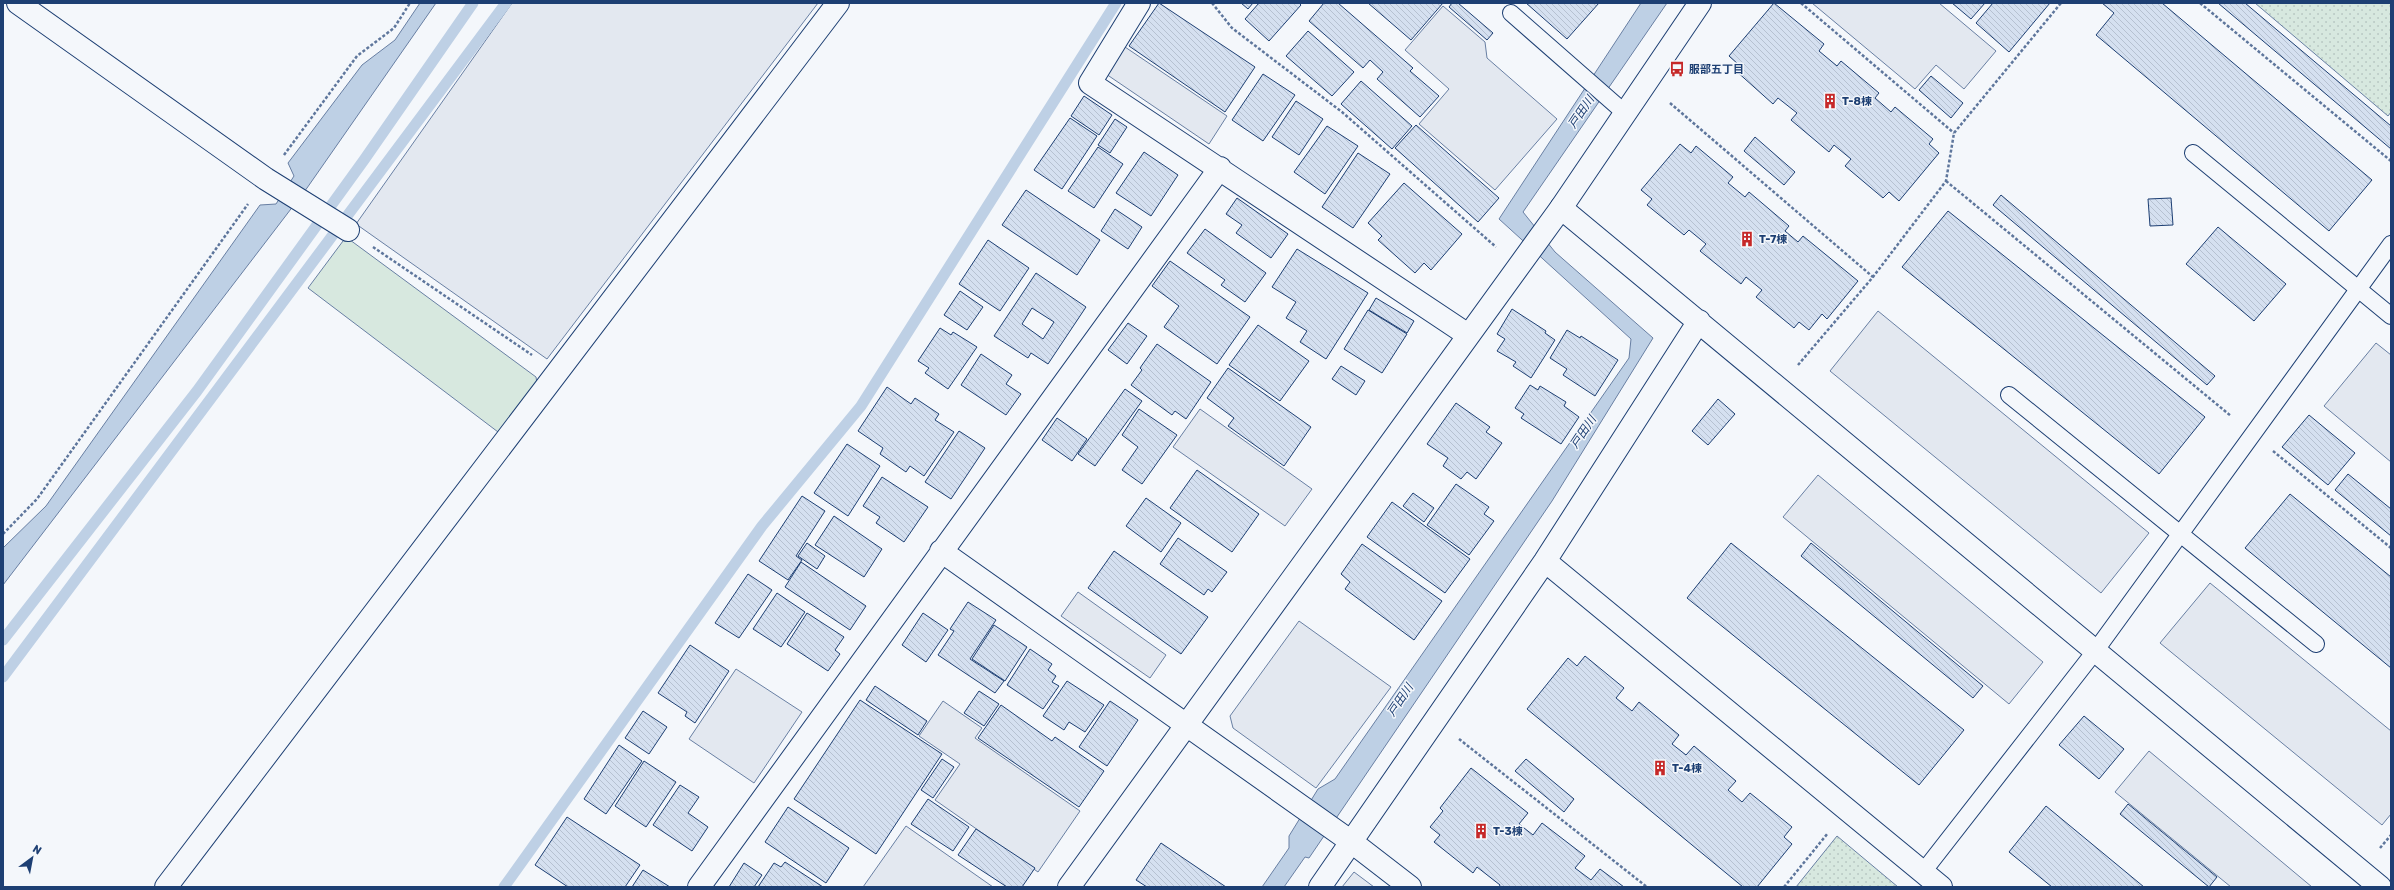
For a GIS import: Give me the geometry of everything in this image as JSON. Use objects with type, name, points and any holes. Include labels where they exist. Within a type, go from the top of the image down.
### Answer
[{"type":"street","points":[[18,3],[266,179],[348,230]]},
{"type":"street","points":[[166,887],[838,3]]},
{"type":"street","points":[[1139,3],[1090,84],[1220,168],[1468,335]]},
{"type":"street","points":[[1069,887],[1185,724],[1522,262],[1700,3]]},
{"type":"street","points":[[699,887],[1220,168]]},
{"type":"street","points":[[1556,214],[1699,321],[2380,887]]},
{"type":"street","points":[[1320,887],[1353,843],[1545,561],[1699,321]]},
{"type":"street","points":[[941,551],[1353,843],[1410,887]]},
{"type":"street","points":[[1545,561],[1941,887]]},
{"type":"lane","points":[[1511,13],[1625,114]]},
{"type":"lane","points":[[2193,153],[2391,316]]},
{"type":"lane","points":[[1923,872],[2096,650],[2391,244]]},
{"type":"lane","points":[[2010,395],[2316,644]]},
{"type":"path","points":[[3,534],[37,499],[266,179],[357,56],[394,28],[410,3]]},
{"type":"path","points":[[1212,3],[1232,28],[1342,112],[1522,262]]},
{"type":"path","points":[[1801,3],[1954,133]]},
{"type":"path","points":[[1798,365],[1873,277],[1946,181],[1954,133],[2062,3]]},
{"type":"path","points":[[2200,3],[2391,161]]},
{"type":"path","points":[[1664,98],[1873,277]]},
{"type":"path","points":[[1946,181],[2391,548]]},
{"type":"path","points":[[348,230],[558,372]]},
{"type":"path","points":[[1458,738],[1648,887]]},
{"type":"path","points":[[1784,887],[1831,830]]},
{"type":"path","points":[[2378,850],[2391,835]]},
{"type":"shaded area","points":[[512,3],[818,3],[547,359],[356,224]]},
{"type":"shaded area","points":[[1812,3],[1939,3],[1996,51],[1964,89],[1936,65],[1915,89]]},
{"type":"shaded area","points":[[2255,3],[2391,3],[2391,112],[2388,116]]},
{"type":"shaded area","points":[[1443,6],[1485,42],[1487,58],[1557,119],[1495,190],[1419,124],[1449,89],[1405,50]]},
{"type":"shaded area","points":[[1125,47],[1227,116],[1209,144],[1106,74]]},
{"type":"shaded area","points":[[346,237],[536,377],[538,389],[502,435],[308,288]]},
{"type":"shaded area","points":[[1878,311],[2149,533],[2101,593],[1830,371]]},
{"type":"shaded area","points":[[2376,343],[2391,355],[2391,462],[2324,406]]},
{"type":"shaded area","points":[[1200,409],[1312,489],[1285,526],[1173,447]]},
{"type":"shaded area","points":[[1818,475],[2043,662],[2009,704],[1783,517]]},
{"type":"shaded area","points":[[2210,583],[2391,731],[2391,814],[2382,825],[2160,643]]},
{"type":"shaded area","points":[[1078,592],[1166,655],[1150,678],[1061,616]]},
{"type":"shaded area","points":[[1299,621],[1391,687],[1316,788],[1233,728],[1230,716]]},
{"type":"shaded area","points":[[736,669],[802,712],[754,783],[689,739]]},
{"type":"shaded area","points":[[943,701],[982,728],[975,738],[1080,811],[1038,872],[935,800],[960,764],[919,736]]},
{"type":"shaded area","points":[[2149,751],[2312,887],[2231,887],[2115,792]]},
{"type":"shaded area","points":[[906,826],[993,887],[863,887]]},
{"type":"shaded area","points":[[1837,836],[1898,887],[1796,887]]},
{"type":"shaded area","points":[[1354,872],[1374,887],[1342,887]]},
{"type":"water","points":[[420,3],[436,3],[307,188],[3,585],[3,548],[46,506],[260,205],[276,204],[294,176],[288,163],[362,65],[395,40]]},
{"type":"water","name":"戸田川","points":[[1641,3],[1667,3],[1523,212],[1555,252],[1653,338],[1552,501],[1309,858],[1305,857],[1284,887],[1262,887],[1289,848],[1289,836],[1318,789],[1335,779],[1629,358],[1631,339],[1499,219]]},
{"type":"building","points":[[1159,3],[1255,67],[1225,112],[1129,46]]},
{"type":"building","points":[[1241,3],[1253,3],[1248,9]]},
{"type":"building","points":[[1259,3],[1299,3],[1301,5],[1269,41],[1245,19]]},
{"type":"building","points":[[1324,3],[1338,3],[1413,68],[1410,71],[1439,96],[1420,117],[1377,79],[1383,72],[1370,60],[1363,68],[1309,21]]},
{"type":"building","points":[[1368,3],[1443,3],[1411,40]]},
{"type":"building","points":[[1452,3],[1458,3],[1493,33],[1487,40],[1449,7]]},
{"type":"building","points":[[1526,3],[1599,3],[1567,39]]},
{"type":"building","name":"T-8棟","points":[[1774,3],[1824,44],[1819,51],[1837,66],[1841,61],[1879,93],[1875,98],[1891,112],[1895,107],[1933,139],[1929,144],[1939,153],[1899,201],[1889,192],[1883,198],[1845,166],[1851,159],[1834,145],[1829,152],[1791,120],[1797,113],[1778,98],[1773,104],[1735,70],[1739,65],[1729,56]]},
{"type":"building","points":[[1952,3],[1985,3],[1971,19]]},
{"type":"building","points":[[1993,3],[2050,3],[2009,52],[1976,23]]},
{"type":"building","points":[[2102,3],[2162,3],[2372,180],[2329,231],[2096,35],[2114,13]]},
{"type":"building","points":[[2218,3],[2245,3],[2391,126],[2391,149]]},
{"type":"building","points":[[1308,31],[1354,72],[1332,96],[1286,56]]},
{"type":"building","points":[[1263,74],[1295,95],[1263,141],[1232,120]]},
{"type":"building","points":[[1931,76],[1963,103],[1951,118],[1919,90]]},
{"type":"building","points":[[1361,81],[1412,126],[1392,149],[1341,104]]},
{"type":"building","points":[[1084,96],[1112,115],[1099,135],[1071,116]]},
{"type":"building","points":[[1296,101],[1323,119],[1299,155],[1272,137]]},
{"type":"building","points":[[1070,118],[1097,136],[1062,189],[1034,170]]},
{"type":"building","points":[[1115,119],[1127,127],[1110,153],[1098,145]]},
{"type":"building","points":[[1416,125],[1499,198],[1478,222],[1395,148]]},
{"type":"building","points":[[1327,126],[1358,146],[1325,194],[1294,172]]},
{"type":"building","points":[[1755,137],[1795,172],[1784,185],[1744,151]]},
{"type":"building","name":"T-7棟","points":[[1680,144],[1691,153],[1696,146],[1733,177],[1728,183],[1745,197],[1749,192],[1789,226],[1785,231],[1798,242],[1803,236],[1858,281],[1827,319],[1822,314],[1809,330],[1799,322],[1794,328],[1756,297],[1762,290],[1746,277],[1741,284],[1700,251],[1706,244],[1689,230],[1684,235],[1647,205],[1652,199],[1641,190]]},
{"type":"building","points":[[1098,147],[1123,164],[1094,208],[1068,191]]},
{"type":"building","points":[[1144,152],[1178,175],[1151,216],[1116,193]]},
{"type":"building","points":[[1358,153],[1390,174],[1353,228],[1322,207]]},
{"type":"building","points":[[1404,183],[1462,234],[1431,270],[1424,263],[1415,273],[1378,240],[1382,236],[1368,223]]},
{"type":"building","points":[[1026,190],[1100,240],[1077,275],[1002,225]]},
{"type":"building","points":[[2001,195],[2215,376],[2207,385],[1993,205]]},
{"type":"building","points":[[1237,198],[1288,234],[1271,258],[1236,233],[1242,225],[1226,214]]},
{"type":"building","points":[[2171,198],[2173,225],[2150,226],[2148,199]]},
{"type":"building","points":[[1115,209],[1142,227],[1128,249],[1101,231]]},
{"type":"building","points":[[1948,211],[2205,417],[2159,474],[1902,267]]},
{"type":"building","points":[[2218,227],[2286,284],[2254,321],[2186,264]]},
{"type":"building","points":[[1205,229],[1266,273],[1245,302],[1221,285],[1225,280],[1187,253]]},
{"type":"building","points":[[988,240],[1029,268],[1000,311],[959,284]]},
{"type":"building","points":[[1297,249],[1368,293],[1326,359],[1300,342],[1307,331],[1286,318],[1296,302],[1272,287]]},
{"type":"building","points":[[1170,261],[1250,317],[1217,364],[1164,327],[1179,306],[1152,286]]},
{"type":"building","points":[[1036,273],[1086,307],[1048,364],[1031,353],[1028,358],[994,336]],"holes":[[[1032,308],[1054,322],[1043,339],[1022,324]]]},
{"type":"building","points":[[960,291],[983,307],[967,330],[944,315]]},
{"type":"building","points":[[1376,298],[1414,321],[1407,333],[1369,310]]},
{"type":"building","points":[[1512,309],[1546,331],[1545,333],[1555,340],[1531,378],[1513,366],[1516,362],[1497,351],[1505,339],[1497,334]]},
{"type":"building","points":[[1368,310],[1407,334],[1382,373],[1344,349]]},
{"type":"building","points":[[1128,323],[1147,336],[1127,364],[1108,350]]},
{"type":"building","points":[[1258,325],[1309,361],[1280,401],[1229,365]]},
{"type":"building","points":[[940,328],[951,335],[953,332],[977,347],[948,389],[925,373],[929,368],[918,361]]},
{"type":"building","points":[[1567,330],[1580,338],[1581,336],[1618,360],[1595,396],[1563,375],[1567,369],[1550,358]]},
{"type":"building","points":[[1157,344],[1211,382],[1186,419],[1175,411],[1172,415],[1131,385],[1142,370],[1140,368]]},
{"type":"building","points":[[981,354],[1012,375],[1006,384],[1021,394],[1006,415],[961,385]]},
{"type":"building","points":[[1341,366],[1365,381],[1356,395],[1332,379]]},
{"type":"building","points":[[1228,368],[1311,427],[1284,466],[1228,426],[1234,418],[1207,398]]},
{"type":"building","points":[[1530,385],[1538,390],[1540,386],[1566,402],[1564,406],[1579,417],[1561,444],[1521,418],[1524,414],[1515,408]]},
{"type":"building","points":[[887,387],[911,404],[915,398],[939,414],[935,420],[954,432],[924,476],[910,466],[906,472],[880,454],[883,448],[858,431]]},
{"type":"building","points":[[1125,389],[1142,401],[1095,466],[1078,454]]},
{"type":"building","points":[[1718,399],[1735,414],[1708,445],[1692,431]]},
{"type":"building","points":[[1456,403],[1490,427],[1486,432],[1502,443],[1476,479],[1467,472],[1461,479],[1443,466],[1448,458],[1427,444]]},
{"type":"building","points":[[1139,409],[1177,435],[1142,484],[1122,470],[1138,447],[1122,435]]},
{"type":"building","points":[[2309,415],[2355,453],[2328,485],[2282,447]]},
{"type":"building","points":[[1057,418],[1087,439],[1072,461],[1042,440]]},
{"type":"building","points":[[959,431],[985,448],[951,499],[925,482]]},
{"type":"building","points":[[847,444],[880,466],[848,516],[814,493]]},
{"type":"building","points":[[1197,470],[1259,514],[1232,552],[1170,508]]},
{"type":"building","points":[[2348,474],[2391,509],[2391,536],[2335,490]]},
{"type":"building","points":[[882,477],[928,507],[904,542],[876,523],[880,517],[863,506]]},
{"type":"building","points":[[1456,484],[1489,507],[1484,514],[1494,521],[1469,555],[1427,525]]},
{"type":"building","points":[[1413,493],[1434,508],[1424,522],[1403,506]]},
{"type":"building","points":[[2290,494],[2391,577],[2391,668],[2245,548]]},
{"type":"building","points":[[802,496],[825,511],[796,556],[802,560],[788,580],[759,561]]},
{"type":"building","points":[[1146,498],[1181,523],[1161,552],[1126,526]]},
{"type":"building","points":[[1392,502],[1470,559],[1445,593],[1367,537]]},
{"type":"building","points":[[834,516],[882,549],[864,577],[815,545]]},
{"type":"building","points":[[1178,538],[1227,572],[1212,592],[1208,589],[1204,595],[1160,564]]},
{"type":"building","points":[[807,543],[825,556],[817,569],[798,556]]},
{"type":"building","points":[[1731,543],[1964,730],[1919,785],[1687,598]]},
{"type":"building","points":[[1811,543],[1983,686],[1973,698],[1801,556]]},
{"type":"building","points":[[1362,544],[1442,601],[1414,640],[1345,589],[1350,582],[1341,574]]},
{"type":"building","points":[[1114,551],[1208,617],[1181,654],[1088,588]]},
{"type":"building","points":[[801,562],[866,606],[850,630],[785,587]]},
{"type":"building","points":[[748,574],[772,590],[739,638],[715,623]]},
{"type":"building","points":[[777,593],[805,612],[781,647],[753,629]]},
{"type":"building","points":[[968,602],[996,620],[970,659],[1004,681],[995,693],[938,655],[954,631],[950,629]]},
{"type":"building","points":[[807,613],[844,637],[835,650],[840,654],[828,671],[787,644]]},
{"type":"building","points":[[923,613],[948,630],[926,662],[902,645]]},
{"type":"building","points":[[994,625],[1027,647],[1005,681],[972,659]]},
{"type":"building","points":[[690,645],[729,671],[695,723],[685,716],[687,712],[658,693]]},
{"type":"building","points":[[1030,649],[1052,664],[1048,670],[1056,676],[1052,682],[1059,686],[1043,709],[1007,685]]},
{"type":"building","name":"T-4棟","points":[[1585,656],[1624,688],[1616,698],[1632,711],[1639,702],[1679,735],[1672,744],[1686,755],[1694,746],[1736,781],[1728,790],[1742,802],[1750,793],[1792,827],[1784,837],[1792,844],[1757,887],[1743,887],[1527,709],[1568,658],[1577,666]]},
{"type":"building","points":[[1067,681],[1104,705],[1085,732],[1069,722],[1064,730],[1043,716]]},
{"type":"building","points":[[875,686],[927,721],[918,735],[866,700]]},
{"type":"building","points":[[979,691],[999,704],[984,726],[964,713]]},
{"type":"building","points":[[860,700],[942,754],[876,854],[794,799]]},
{"type":"building","points":[[1110,701],[1138,720],[1107,766],[1079,747]]},
{"type":"building","points":[[1001,705],[1052,741],[1055,737],[1104,771],[1079,807],[978,738]]},
{"type":"building","points":[[643,711],[667,727],[649,754],[625,738]]},
{"type":"building","points":[[2084,716],[2124,749],[2099,779],[2059,745]]},
{"type":"building","points":[[619,745],[642,761],[606,814],[584,799]]},
{"type":"building","points":[[942,759],[954,767],[933,798],[921,790]]},
{"type":"building","points":[[1526,759],[1574,799],[1564,812],[1515,771]]},
{"type":"building","points":[[644,761],[676,782],[646,827],[615,806]]},
{"type":"building","name":"T-3棟","points":[[1471,768],[1528,813],[1519,824],[1533,835],[1542,823],[1585,856],[1575,868],[1591,880],[1600,869],[1624,887],[1499,887],[1500,885],[1477,867],[1473,873],[1434,842],[1440,835],[1430,827],[1443,811],[1440,808]]},
{"type":"building","points":[[680,785],[699,797],[688,813],[708,827],[692,851],[653,825]]},
{"type":"building","points":[[928,799],[969,827],[953,851],[911,824]]},
{"type":"building","points":[[2128,804],[2217,877],[2209,887],[2120,814]]},
{"type":"building","points":[[2046,806],[2144,887],[2052,887],[2009,852]]},
{"type":"building","points":[[788,807],[849,848],[826,883],[765,842]]},
{"type":"building","points":[[567,817],[640,865],[625,887],[568,887],[535,865]]},
{"type":"building","points":[[976,829],[1035,868],[1022,887],[1007,887],[958,855]]},
{"type":"building","points":[[1161,843],[1226,887],[1147,887],[1136,880]]},
{"type":"building","points":[[785,862],[823,887],[758,887],[774,863],[781,867]]},
{"type":"building","points":[[744,863],[762,875],[754,887],[729,887]]},
{"type":"building","points":[[643,870],[670,887],[632,887]]},
{"type":"waterway","points":[[3,640],[197,391],[364,160],[473,3]]},
{"type":"waterway","points":[[3,677],[506,3]]},
{"type":"waterway","points":[[504,887],[762,526],[861,406],[1116,3]]},
{"type":"place","name":"服部五丁目","points":[[1677,69]]},
{"type":"place","name":"T-8棟","points":[[1830,101]]},
{"type":"place","name":"T-7棟","points":[[1747,239]]},
{"type":"place","name":"T-4棟","points":[[1660,768]]},
{"type":"place","name":"T-3棟","points":[[1481,831]]}]
